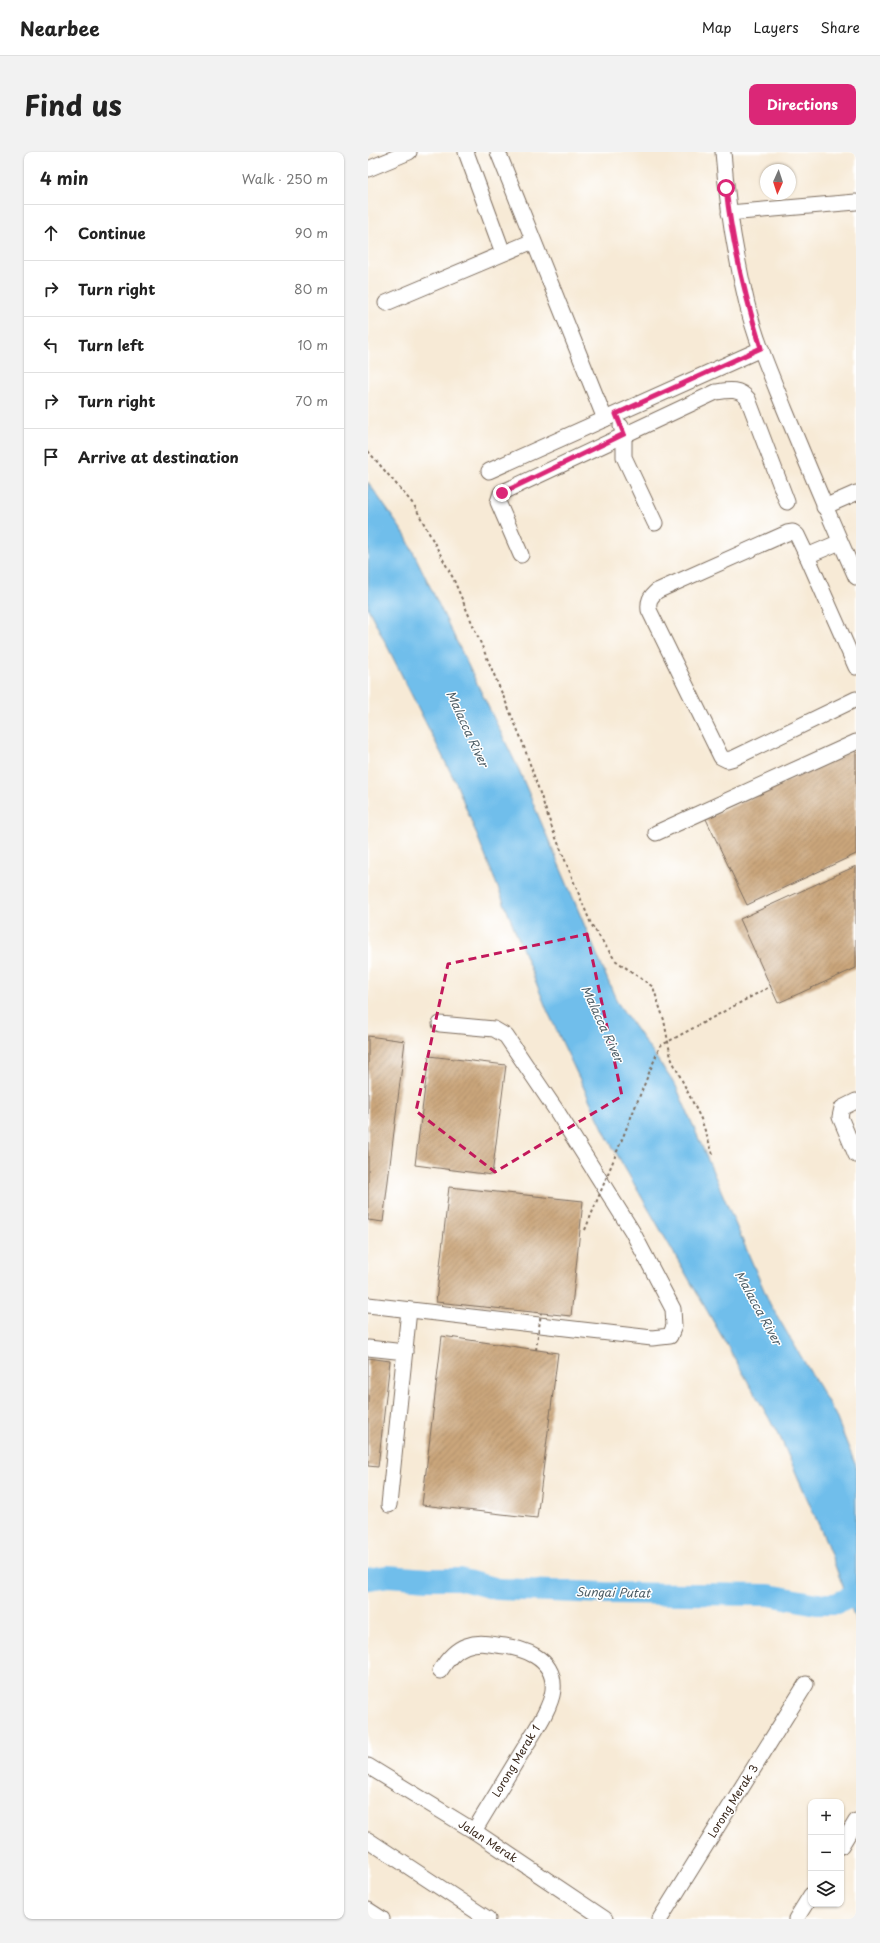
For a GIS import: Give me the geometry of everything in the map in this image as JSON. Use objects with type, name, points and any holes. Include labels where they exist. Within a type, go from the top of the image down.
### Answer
[{"type":"street","points":[[368,169],[409,152]]},
{"type":"street","points":[[466,152],[503,253]]},
{"type":"street","points":[[498,152],[533,241],[610,416],[624,434],[624,457],[655,523]]},
{"type":"street","points":[[723,152],[729,213],[747,305],[761,348],[824,507],[855,572]]},
{"type":"street","points":[[729,213],[856,202]]},
{"type":"street","points":[[386,303],[533,241]]},
{"type":"street","points":[[489,471],[761,348]]},
{"type":"street","points":[[521,555],[498,502],[502,493],[624,434],[716,392],[733,390],[744,393],[753,410],[787,502]]},
{"type":"street","points":[[824,507],[856,493]]},
{"type":"street","points":[[856,667],[807,556],[797,535],[793,532],[787,533],[657,591],[651,596],[648,602],[649,610],[721,757],[727,760],[856,699]]},
{"type":"street","points":[[807,556],[840,542]]},
{"type":"street","points":[[656,833],[856,742]]},
{"type":"street","points":[[368,1305],[652,1338],[670,1336],[674,1326],[673,1309],[632,1231],[550,1101],[506,1036],[494,1029],[440,1024]]},
{"type":"street","points":[[856,1101],[842,1108],[840,1117],[856,1155]]},
{"type":"street","points":[[389,1505],[410,1310]]},
{"type":"street","points":[[368,1348],[405,1352]]},
{"type":"street","name":"Lorong Merak 1","points":[[440,1671],[445,1662],[464,1647],[477,1643],[514,1646],[536,1655],[549,1670],[553,1680],[553,1690],[550,1701],[536,1729],[474,1831]]},
{"type":"street","name":"Lorong Merak 3","points":[[660,1919],[806,1684]]},
{"type":"street","name":"Jalan Merak","points":[[368,1766],[474,1831],[604,1919]]},
{"type":"street","points":[[844,1841],[856,1821]]},
{"type":"street","points":[[368,1840],[488,1919]]},
{"type":"street","points":[[796,1919],[808,1900]]},
{"type":"street","points":[[368,1910],[382,1919]]},
{"type":"path","points":[[368,451],[414,505],[453,578],[521,738],[552,828],[591,924],[615,960],[653,987],[664,1020],[671,1058],[701,1119],[713,1154]]},
{"type":"path","points":[[585,1230],[660,1046],[771,986]]},
{"type":"path","points":[[536,1350],[541,1313]]},
{"type":"highlighted area","points":[[587,934],[622,1096],[495,1172],[416,1111],[448,964]]},
{"type":"water","name":"Malacca River","points":[[368,482],[405,535],[519,770],[617,1002],[676,1086],[770,1304],[835,1414],[856,1466],[856,1621],[825,1539],[781,1439],[607,1137],[547,1010],[456,783],[368,608]]},
{"type":"building","points":[[856,749],[856,854],[747,905],[706,819]]},
{"type":"building","points":[[856,866],[856,968],[778,1003],[740,919]]},
{"type":"building","points":[[368,1036],[405,1041],[383,1222],[368,1220]]},
{"type":"building","points":[[429,1056],[506,1065],[492,1175],[415,1165]]},
{"type":"building","points":[[449,1187],[583,1201],[571,1316],[436,1302]]},
{"type":"building","points":[[442,1336],[558,1353],[537,1518],[422,1505]]},
{"type":"building","points":[[368,1358],[390,1361],[378,1467],[368,1466]]},
{"type":"waterway","name":"Sungai Putat","points":[[368,1579],[388,1576],[428,1579],[459,1579],[497,1589],[605,1593],[769,1595],[817,1604],[835,1604],[856,1595]]},
{"type":"route","points":[[502,493],[624,434],[616,414],[761,348],[747,305],[729,213],[726,188]]}]
